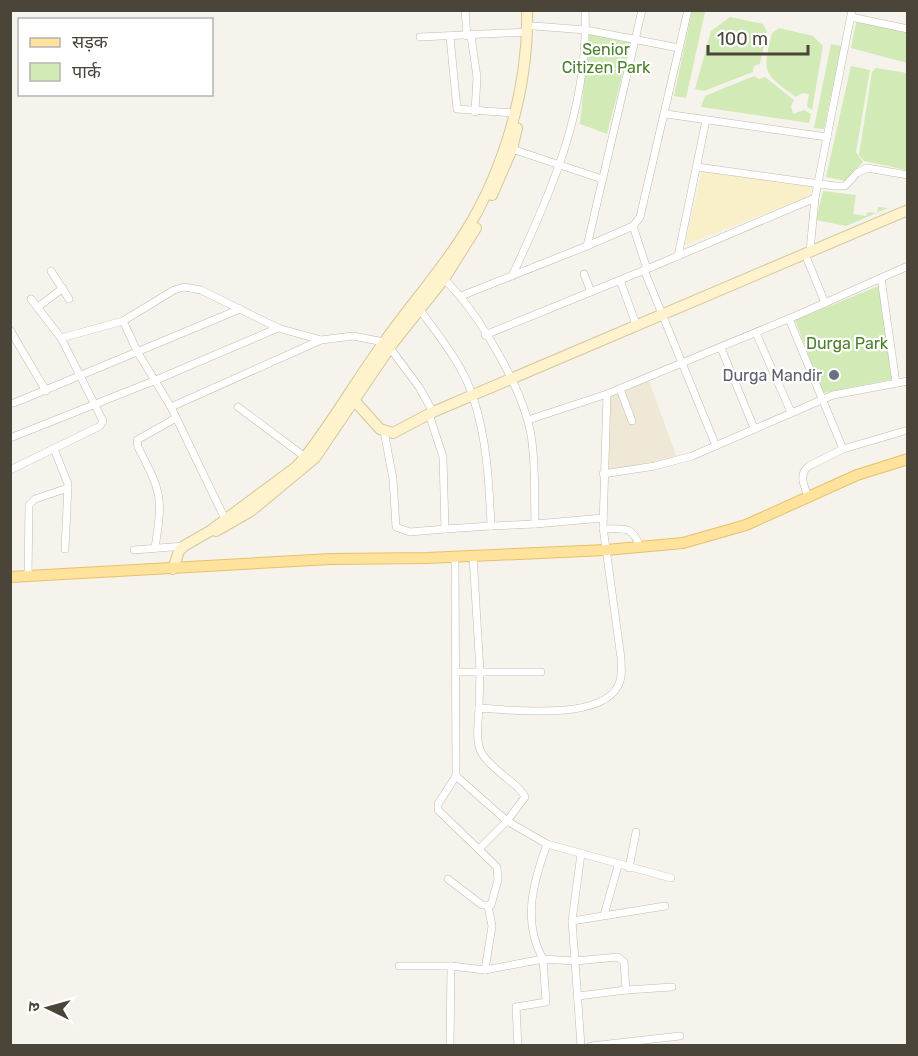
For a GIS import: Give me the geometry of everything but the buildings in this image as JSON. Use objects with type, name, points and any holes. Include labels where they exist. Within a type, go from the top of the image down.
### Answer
[{"type":"main road","points":[[10,577],[331,559],[606,550],[683,543],[711,537],[883,465],[908,459]]},
{"type":"street","points":[[465,10],[477,77],[475,112]]},
{"type":"street","points":[[210,531],[229,526],[251,511],[300,474],[315,458],[387,345],[471,222],[494,172],[514,113],[531,29],[527,10]]},
{"type":"street","points":[[387,345],[420,310],[444,279],[485,212],[512,148],[527,83],[533,10]]},
{"type":"street","points":[[512,276],[561,165],[577,101],[586,30],[585,10]]},
{"type":"street","points":[[587,246],[642,10]]},
{"type":"street","points":[[461,296],[633,226],[640,217],[666,114],[688,10]]},
{"type":"street","points":[[825,303],[807,253],[815,198],[852,14],[908,29]]},
{"type":"street","points":[[420,37],[469,36],[531,29],[586,30],[679,48]]},
{"type":"street","points":[[450,37],[454,104],[460,111],[514,113]]},
{"type":"street","points":[[666,114],[827,137]]},
{"type":"street","points":[[678,256],[706,120]]},
{"type":"street","points":[[512,148],[602,179]]},
{"type":"street","points":[[697,166],[845,186],[857,173],[867,168],[908,175]]},
{"type":"street","points":[[485,335],[815,198]]},
{"type":"street","points":[[384,431],[397,431],[431,413],[908,210]]},
{"type":"street","points":[[633,226],[645,270],[662,316],[716,446]]},
{"type":"street","points":[[528,420],[607,394],[682,364],[908,266]]},
{"type":"street","points":[[51,271],[69,299]]},
{"type":"street","points":[[584,274],[591,292]]},
{"type":"street","points":[[881,278],[896,383]]},
{"type":"street","points":[[444,279],[461,296],[485,335],[511,379],[528,420],[533,451],[535,524]]},
{"type":"street","points":[[620,280],[637,327]]},
{"type":"street","points":[[61,338],[123,321],[174,290],[184,287],[201,290],[278,328],[321,340]]},
{"type":"street","points":[[38,307],[63,288]]},
{"type":"street","points":[[10,470],[100,426],[103,421],[61,338],[31,299]]},
{"type":"street","points":[[14,403],[240,309]]},
{"type":"street","points":[[420,310],[463,373],[473,396],[487,456],[491,526]]},
{"type":"street","points":[[789,319],[820,399],[843,449]]},
{"type":"street","points":[[123,321],[138,353],[171,407],[225,519]]},
{"type":"street","points":[[10,438],[278,328]]},
{"type":"street","points":[[10,330],[46,391]]},
{"type":"street","points":[[756,333],[791,412]]},
{"type":"street","points":[[171,407],[321,340],[353,336],[387,345],[419,387],[431,413],[443,457],[445,528]]},
{"type":"street","points":[[721,348],[754,428]]},
{"type":"street","points":[[603,474],[673,462],[716,446],[820,399],[844,392],[908,381]]},
{"type":"street","points":[[620,389],[632,421]]},
{"type":"street","points":[[479,708],[542,712],[565,710],[594,703],[615,691],[621,678],[621,658],[603,529],[607,394]]},
{"type":"street","points":[[352,398],[384,431],[393,480],[396,527],[410,532],[603,518]]},
{"type":"street","points":[[173,569],[179,550],[210,531],[296,467],[352,398]]},
{"type":"street","points":[[238,407],[305,457]]},
{"type":"street","points":[[155,548],[160,496],[158,486],[138,447],[137,440],[176,418]]},
{"type":"street","points":[[808,497],[802,478],[804,469],[843,449],[908,430]]},
{"type":"street","points":[[54,449],[65,473],[68,488],[65,549]]},
{"type":"street","points":[[28,576],[29,505],[35,499],[68,488]]},
{"type":"street","points":[[603,529],[628,529],[635,534],[640,547]]},
{"type":"street","points":[[134,550],[184,546]]},
{"type":"street","points":[[448,879],[482,905],[488,906],[493,903],[499,871],[495,864],[438,810],[438,804],[456,776],[455,556]]},
{"type":"street","points":[[473,556],[480,671],[477,741],[481,754],[524,794],[523,801],[507,821],[479,849]]},
{"type":"street","points":[[456,672],[542,672]]},
{"type":"street","points":[[456,776],[507,821],[547,844],[618,866],[671,878]]},
{"type":"street","points":[[629,868],[636,832]]},
{"type":"street","points":[[518,1046],[516,1007],[546,1002],[543,959],[536,947],[530,903],[535,878],[547,844]]},
{"type":"street","points":[[581,854],[572,921],[581,1046]]},
{"type":"street","points":[[604,915],[618,866]]},
{"type":"street","points":[[485,970],[492,926],[488,906]]},
{"type":"street","points":[[572,921],[665,906]]},
{"type":"street","points":[[399,966],[451,966],[485,970],[543,959],[575,961],[621,958],[626,990]]},
{"type":"street","points":[[450,1046],[451,966]]},
{"type":"street","points":[[578,996],[672,987]]},
{"type":"street","points":[[591,1045],[680,1036]]},
{"type":"shaded area","points":[[649,381],[677,458],[606,470],[610,395]]},
{"type":"green space","points":[[692,11],[705,12],[686,98],[674,96]]},
{"type":"green space","points":[[730,17],[763,24],[767,31],[760,64],[754,66],[753,72],[704,91],[695,89],[711,31]]},
{"type":"green space","points":[[859,21],[907,33],[907,63],[851,48],[856,23]]},
{"type":"green space","points":[[779,28],[813,36],[823,46],[812,110],[807,106],[809,94],[802,93],[796,97],[771,77],[768,71],[766,64],[772,33]]},
{"type":"green space","name":"Senior Citizen Park","points":[[589,34],[631,41],[607,134],[580,124]]},
{"type":"green space","points":[[831,44],[841,46],[824,129],[814,128]]},
{"type":"green space","points":[[851,66],[870,70],[856,152],[863,162],[846,181],[826,177]]},
{"type":"green space","points":[[876,68],[907,73],[907,170],[864,161],[859,155],[872,72]]},
{"type":"green space","points":[[754,76],[759,79],[765,77],[794,100],[791,106],[793,114],[804,110],[811,114],[809,123],[701,107],[705,96]]},
{"type":"green space","points":[[823,191],[856,195],[853,214],[866,216],[867,212],[876,213],[846,226],[816,220]]},
{"type":"green space","points":[[878,207],[888,208],[877,213]]},
{"type":"green space","name":"Durga Park","points":[[881,285],[893,379],[823,393],[795,320]]},
{"type":"sand","points":[[702,171],[812,187],[810,196],[685,245]]},
{"type":"place","name":"Durga Mandir","points":[[834,375]]}]
